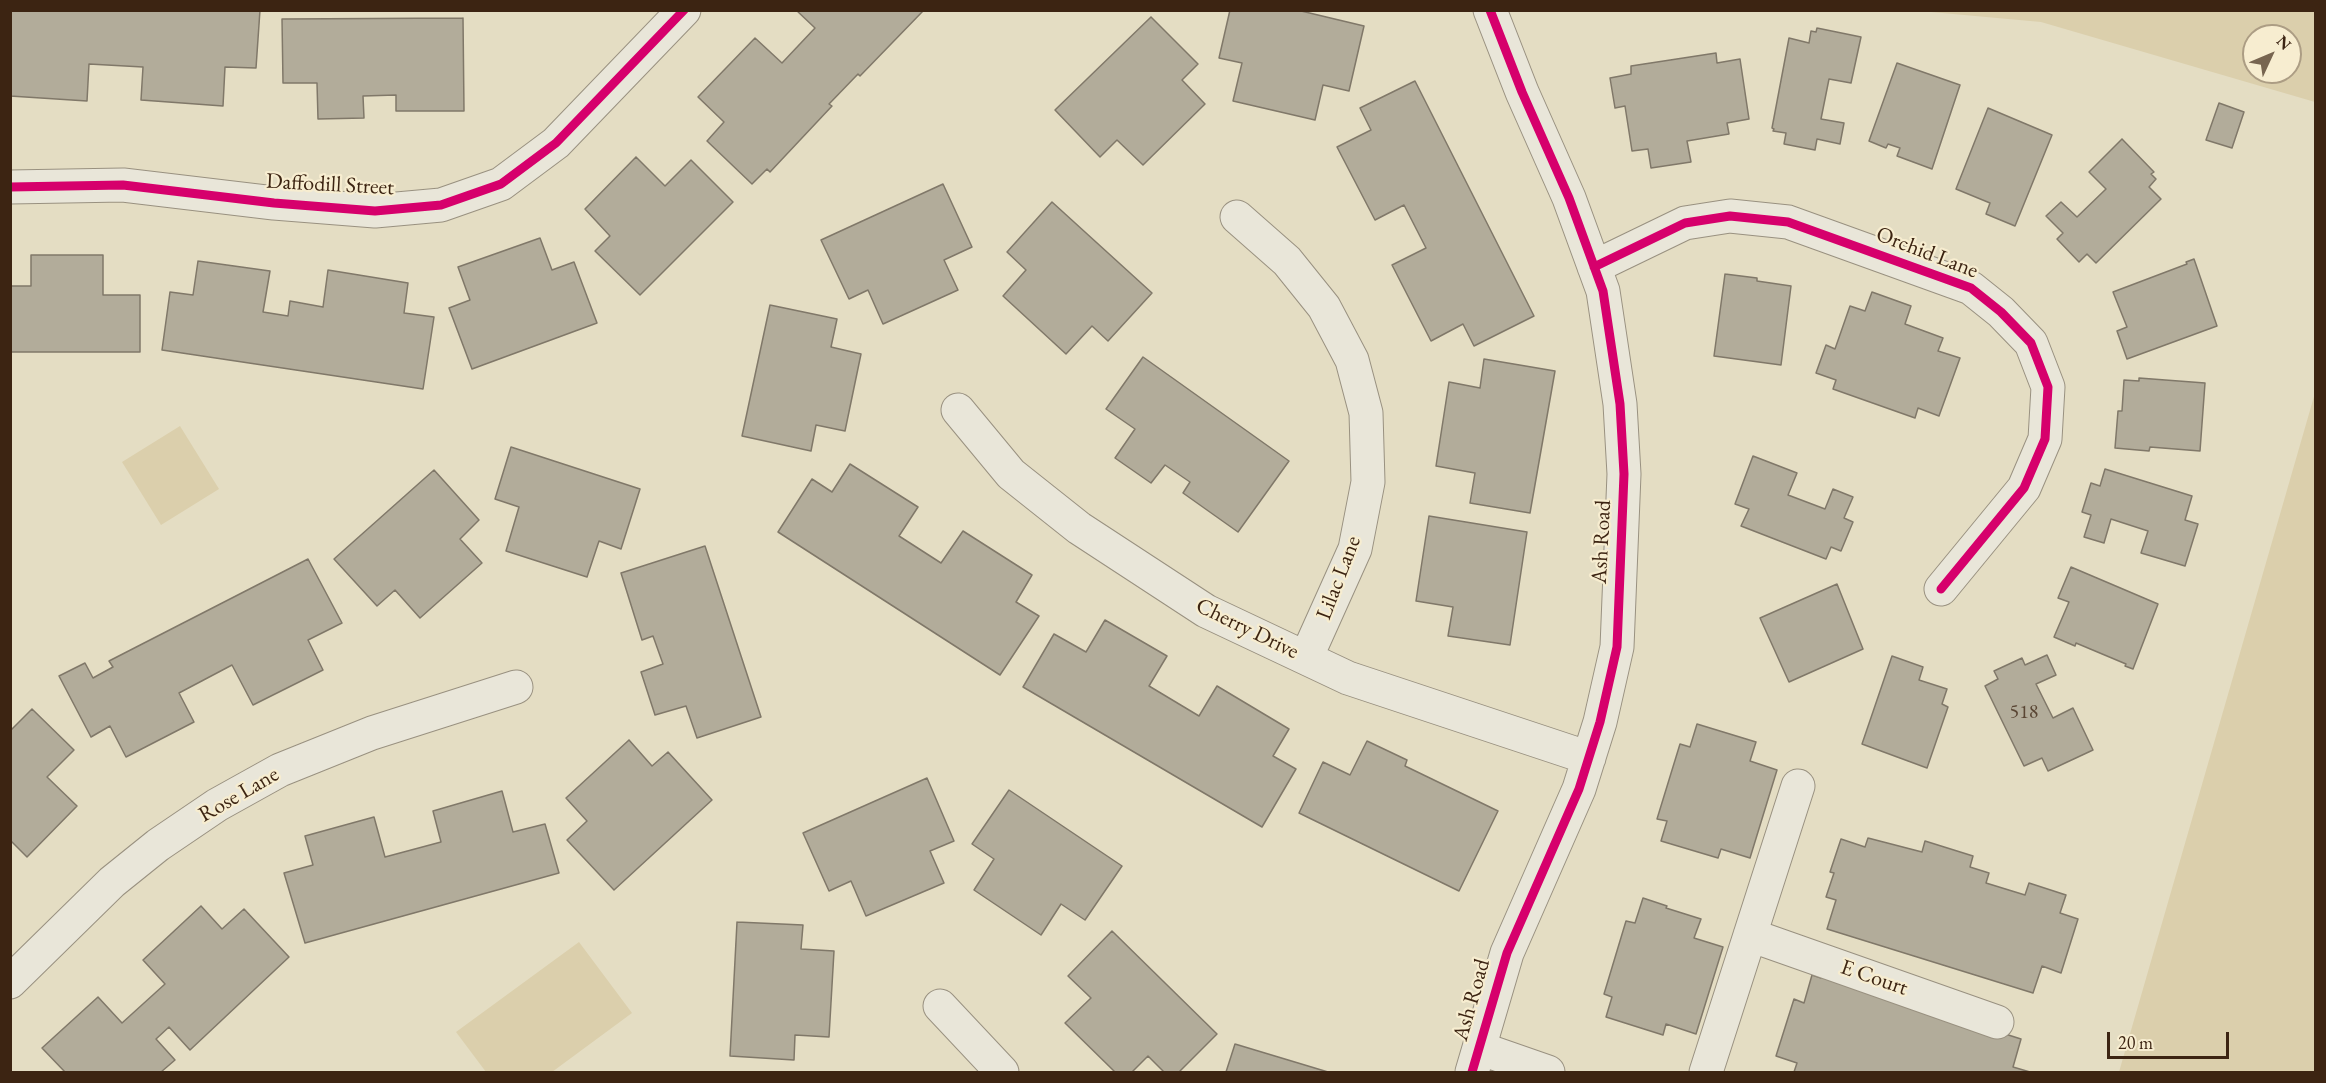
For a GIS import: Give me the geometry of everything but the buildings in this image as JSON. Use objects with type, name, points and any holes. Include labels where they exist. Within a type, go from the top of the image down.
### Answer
[{"type":"street","name":"Daffodill Street","points":[[10,187],[123,185],[274,203],[375,211],[441,205],[501,184],[556,143],[684,10]]},
{"type":"street","name":"Ash Road","points":[[1475,1060],[1506,953],[1579,789],[1600,722],[1617,646],[1624,474],[1620,404],[1603,291],[1569,198],[1522,92],[1490,10]]},
{"type":"street","name":"Orchid Lane","points":[[1594,267],[1685,223],[1730,216],[1788,222],[1971,288],[2001,312],[2031,343],[2048,387],[2045,439],[2024,488],[1941,589]]},
{"type":"street","name":"Lilac Lane","points":[[1237,217],[1287,261],[1324,306],[1352,360],[1366,413],[1368,482],[1355,549],[1306,658]]},
{"type":"street","name":"Cherry Drive","points":[[958,410],[1011,474],[1079,528],[1206,611],[1348,678],[1589,758]]},
{"type":"street","name":"Rose Lane","points":[[10,982],[112,882],[158,845],[217,805],[280,770],[372,733],[516,687]]},
{"type":"street","points":[[1706,1072],[1798,786]]},
{"type":"street","name":"E Court","points":[[1750,935],[1997,1022]]},
{"type":"street","points":[[940,1006],[1002,1072]]},
{"type":"street","points":[[1475,1060],[1548,1072]]},
{"type":"shaded area","points":[[1920,11],[2315,11],[2315,102],[2253,84],[2302,84],[2302,24],[2242,24],[2242,81],[2041,22]]},
{"type":"shaded area","points":[[2315,393],[2315,1072],[2119,1072]]},
{"type":"shaded area","points":[[180,426],[219,489],[161,525],[122,462]]},
{"type":"shaded area","points":[[579,942],[632,1013],[552,1072],[486,1072],[456,1032]]},
{"type":"cycle path","points":[[10,187],[123,185],[274,203],[375,211],[441,205],[501,184],[556,143],[684,10]]},
{"type":"cycle path","points":[[1472,1072],[1507,953],[1579,789],[1600,722],[1617,647],[1624,474],[1620,404],[1603,291],[1569,198],[1522,92],[1490,10]]},
{"type":"cycle path","points":[[1594,267],[1685,223],[1730,216],[1788,222],[1971,288],[2001,312],[2031,343],[2048,387],[2045,439],[2024,488],[1941,589]]}]
